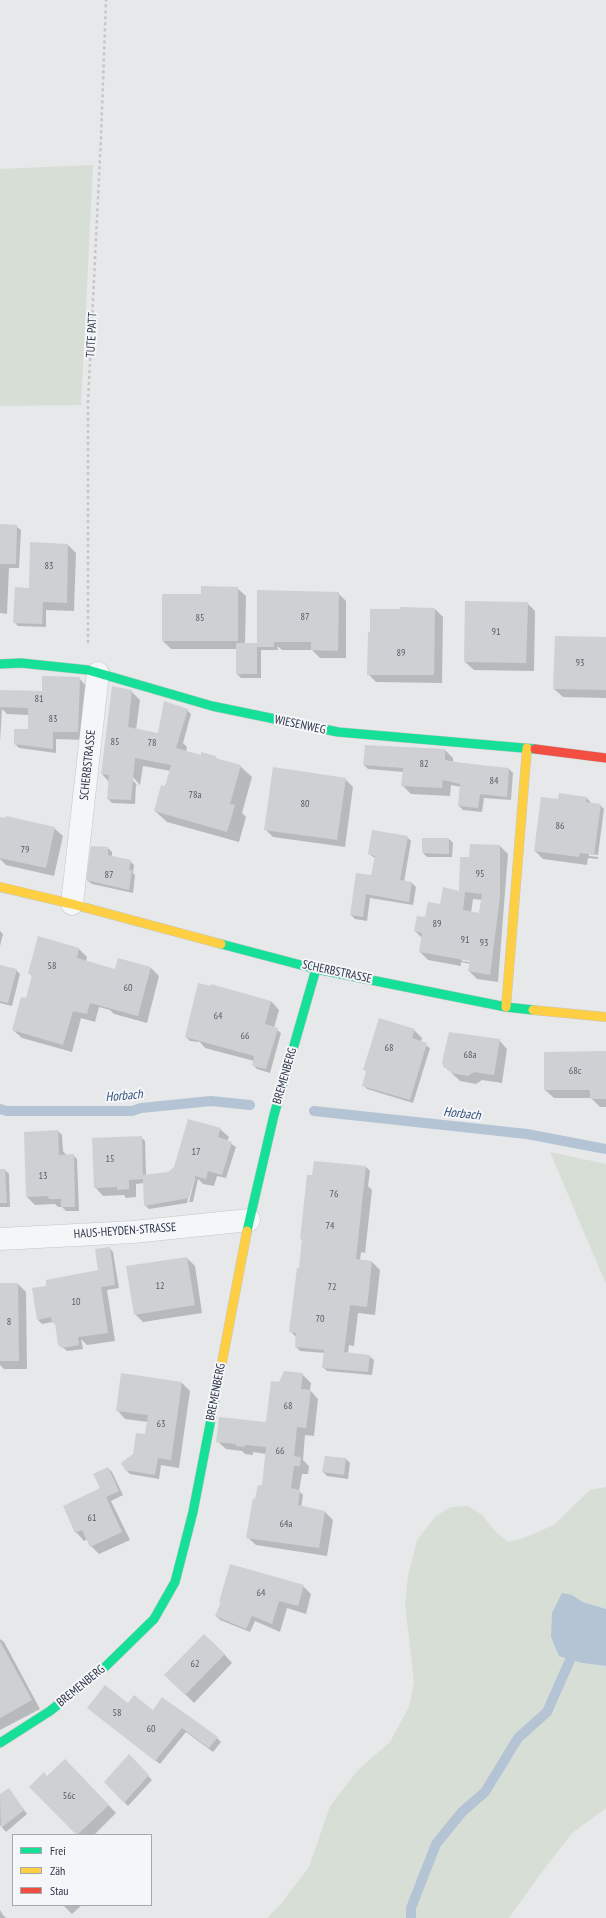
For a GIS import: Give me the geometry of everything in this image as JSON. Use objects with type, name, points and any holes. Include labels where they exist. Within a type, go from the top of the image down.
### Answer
[{"type":"street","name":"WIESENWEG","points":[[0,664],[21,663],[93,671],[212,706],[338,732],[527,748],[606,758]]},
{"type":"street","name":"SCHERBSTRASSE","points":[[72,904],[93,671]]},
{"type":"street","points":[[506,1007],[527,748]]},
{"type":"street","name":"SCHERBSTRASSE","points":[[0,887],[72,904],[316,969],[506,1007],[606,1016]]},
{"type":"street","name":"BREMENBERG","points":[[0,1743],[50,1711],[106,1666],[154,1619],[175,1582],[193,1512],[249,1220],[274,1115],[316,969]]},
{"type":"street","name":"HAUS-HEYDEN-STRASSE","points":[[0,1239],[133,1232],[249,1220]]},
{"type":"path","name":"TUTE PATT","points":[[93,671],[88,402],[106,0]]},
{"type":"shaded area","points":[[93,165],[81,405],[0,406],[0,169]]},
{"type":"shaded area","points":[[550,1152],[606,1164],[606,1284]]},
{"type":"shaded area","points":[[606,1487],[606,1609],[583,1602],[572,1595],[582,1663],[606,1666],[606,1808],[572,1833],[509,1918],[267,1918],[280,1905],[309,1867],[330,1806],[358,1770],[390,1742],[409,1707],[414,1682],[405,1604],[408,1576],[417,1540],[436,1516],[451,1507],[468,1506],[482,1515],[496,1532],[508,1542],[521,1539],[554,1525],[590,1490]]},
{"type":"water","points":[[562,1593],[572,1595],[583,1602],[606,1609],[606,1666],[582,1663],[559,1656],[551,1637],[552,1613]]},
{"type":"building","points":[[0,524],[17,525],[16,564],[0,564]]},
{"type":"building","points":[[30,542],[68,544],[67,603],[43,602],[42,624],[13,623],[15,587],[29,588]]},
{"type":"building","points":[[201,586],[238,587],[238,641],[162,641],[162,594],[201,594]]},
{"type":"building","points":[[257,590],[339,592],[338,651],[311,650],[311,642],[274,642],[274,647],[257,647],[257,674],[236,674],[236,643],[257,643]]},
{"type":"building","points":[[465,601],[528,602],[526,663],[464,662]]},
{"type":"building","points":[[400,607],[435,608],[434,675],[367,675],[370,609],[400,609]]},
{"type":"building","points":[[555,636],[606,637],[606,690],[553,689]]},
{"type":"building","points":[[42,676],[80,677],[78,732],[53,732],[53,749],[14,744],[14,729],[28,729],[28,708],[0,707],[0,690],[42,691]]},
{"type":"building","points":[[112,686],[132,690],[128,727],[158,733],[164,701],[188,709],[176,748],[201,755],[201,752],[216,756],[215,758],[241,765],[230,804],[235,805],[227,832],[154,811],[161,785],[165,786],[171,765],[135,758],[131,800],[107,799],[109,775],[101,774]]},
{"type":"building","points":[[365,745],[445,749],[445,760],[509,768],[507,797],[480,794],[478,808],[458,806],[460,784],[443,780],[442,788],[401,786],[403,768],[363,765]]},
{"type":"building","points":[[273,767],[346,778],[337,840],[264,830]]},
{"type":"building","points":[[559,793],[587,797],[586,802],[601,804],[594,855],[580,853],[579,857],[534,851],[541,797],[558,799]]},
{"type":"building","points":[[6,816],[55,827],[46,868],[0,858],[0,817],[5,818]]},
{"type":"building","points":[[372,830],[408,836],[400,880],[412,882],[409,902],[366,894],[363,917],[350,915],[356,873],[371,875],[375,856],[368,854]]},
{"type":"building","points":[[422,838],[449,838],[449,854],[422,853]]},
{"type":"building","points":[[470,844],[500,845],[500,897],[490,975],[468,971],[470,961],[419,952],[422,933],[414,931],[417,916],[425,917],[428,902],[440,904],[443,887],[459,891],[460,857],[469,857]],"holes":[[[465,892],[482,894],[479,913],[463,910]]]},
{"type":"building","points":[[91,846],[108,847],[108,855],[131,860],[129,870],[132,870],[129,890],[86,880]]},
{"type":"building","points":[[38,936],[79,948],[77,958],[115,969],[118,958],[151,967],[138,1016],[90,1003],[87,1014],[73,1011],[63,1045],[12,1030],[21,997],[26,998],[32,975],[28,973]]},
{"type":"building","points":[[0,965],[17,969],[8,1003],[0,1001]]},
{"type":"building","points":[[198,983],[211,986],[211,984],[271,1001],[265,1024],[278,1028],[266,1069],[252,1066],[254,1056],[185,1037]]},
{"type":"building","points":[[379,1018],[415,1029],[412,1038],[427,1043],[410,1100],[362,1086],[366,1071],[363,1070]]},
{"type":"building","points":[[449,1032],[500,1039],[494,1075],[474,1072],[468,1076],[451,1073],[447,1068],[444,1068],[442,1062]]},
{"type":"building","points":[[606,1051],[606,1099],[590,1099],[590,1090],[544,1090],[544,1052]]},
{"type":"building","points":[[188,1119],[221,1128],[218,1137],[232,1142],[222,1175],[208,1171],[206,1179],[195,1176],[189,1198],[144,1206],[143,1179],[129,1180],[129,1189],[117,1190],[117,1187],[94,1188],[92,1138],[142,1136],[143,1175],[168,1172],[174,1167]]},
{"type":"building","points":[[58,1130],[59,1155],[74,1154],[75,1207],[61,1207],[61,1199],[49,1199],[48,1196],[26,1197],[24,1132]]},
{"type":"building","points":[[314,1161],[366,1166],[356,1259],[372,1261],[367,1307],[350,1305],[344,1352],[370,1355],[368,1372],[322,1368],[324,1350],[295,1347],[296,1333],[289,1332],[297,1268],[299,1268],[302,1239],[300,1239],[307,1175],[312,1175]]},
{"type":"building","points":[[0,1169],[5,1169],[7,1203],[0,1203]]},
{"type":"building","points":[[110,1247],[115,1285],[101,1287],[108,1333],[78,1337],[79,1345],[62,1348],[58,1345],[55,1323],[52,1323],[51,1317],[37,1320],[32,1288],[46,1286],[46,1280],[98,1270],[95,1249]]},
{"type":"building","points":[[187,1257],[195,1305],[134,1315],[126,1266]]},
{"type":"building","points":[[0,1283],[18,1283],[19,1361],[0,1361]]},
{"type":"building","points":[[284,1371],[303,1373],[301,1389],[311,1390],[306,1428],[297,1427],[294,1456],[301,1457],[300,1466],[294,1466],[291,1488],[300,1490],[298,1505],[325,1511],[319,1548],[246,1538],[253,1498],[255,1499],[258,1485],[262,1485],[266,1447],[245,1445],[245,1447],[236,1446],[236,1444],[216,1442],[219,1417],[266,1422],[271,1381],[279,1382]]},
{"type":"building","points":[[121,1373],[182,1382],[171,1460],[158,1458],[155,1475],[125,1470],[121,1463],[133,1454],[136,1433],[145,1434],[148,1415],[116,1411]]},
{"type":"building","points":[[325,1456],[346,1458],[344,1475],[322,1472]]},
{"type":"building","points":[[108,1467],[119,1491],[106,1497],[122,1532],[90,1547],[82,1530],[75,1533],[63,1506],[100,1488],[93,1474]]},
{"type":"building","points":[[230,1564],[304,1585],[298,1606],[279,1601],[272,1624],[252,1616],[246,1629],[215,1616],[221,1602],[219,1602]]},
{"type":"building","points":[[204,1634],[225,1654],[185,1695],[164,1675]]},
{"type":"building","points":[[0,1641],[32,1700],[0,1718]]},
{"type":"building","points":[[105,1685],[128,1703],[134,1695],[153,1710],[162,1697],[218,1737],[209,1748],[182,1728],[155,1761],[87,1708]]},
{"type":"building","points":[[129,1754],[149,1775],[124,1803],[104,1782]]},
{"type":"building","points":[[65,1759],[109,1805],[78,1834],[76,1834],[29,1787],[44,1772],[47,1776]]},
{"type":"building","points":[[9,1788],[24,1810],[1,1828],[0,1794]]},
{"type":"waterway","name":"Horbach","points":[[0,1109],[7,1111],[132,1111],[141,1108],[211,1101],[250,1105]]},
{"type":"waterway","name":"Horbach","points":[[314,1111],[527,1134],[606,1149]]},
{"type":"waterway","points":[[411,1918],[411,1908],[436,1844],[462,1812],[485,1792],[518,1738],[547,1712],[570,1660]]},
{"type":"traffic: fast","points":[[0,664],[21,663],[88,670],[212,706],[338,732],[535,749]]},
{"type":"traffic: fast","points":[[221,944],[316,969],[506,1007],[533,1010]]},
{"type":"traffic: fast","points":[[247,1231],[274,1115],[316,969]]},
{"type":"traffic: fast","points":[[0,1743],[50,1711],[106,1666],[154,1619],[175,1582],[193,1512],[219,1378]]},
{"type":"traffic: slow","points":[[506,1007],[527,748]]},
{"type":"traffic: slow","points":[[0,887],[72,904],[221,944]]},
{"type":"traffic: slow","points":[[533,1010],[606,1017]]},
{"type":"traffic: slow","points":[[219,1378],[247,1231]]},
{"type":"traffic: jam","points":[[535,749],[606,758]]}]
